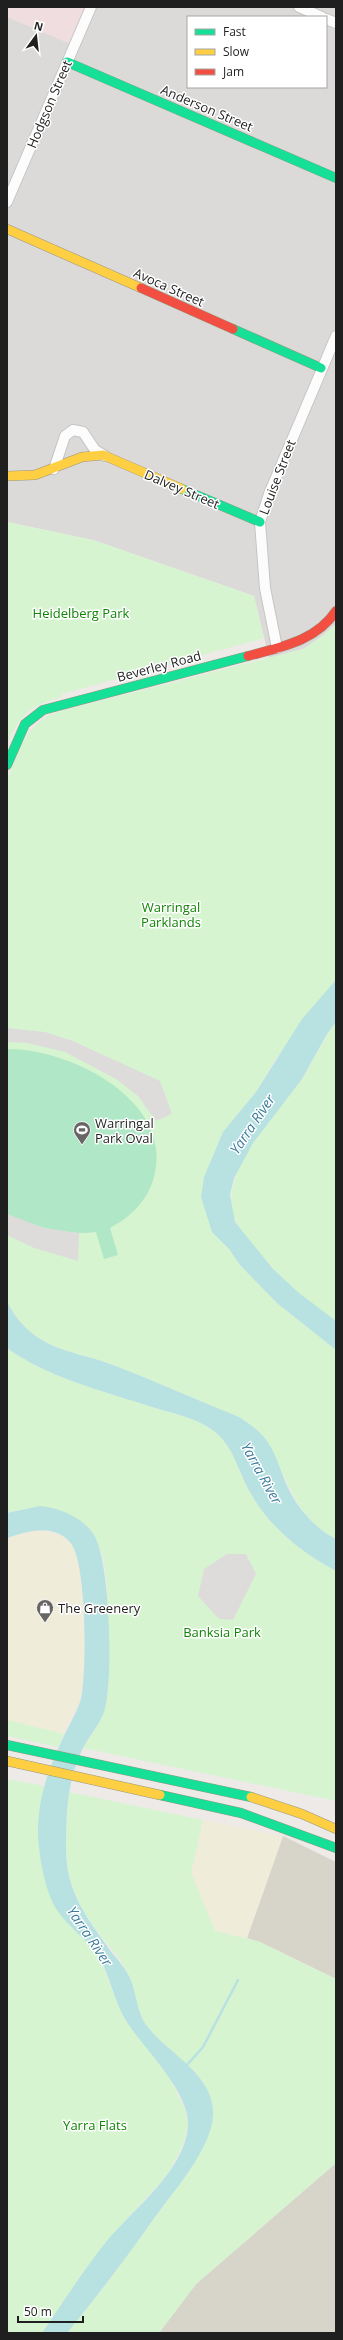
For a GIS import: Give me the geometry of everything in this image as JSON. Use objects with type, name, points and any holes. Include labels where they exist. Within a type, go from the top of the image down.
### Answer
[{"type":"main road","name":"Anderson Street","points":[[67,62],[336,178]]},
{"type":"main road","name":"Avoca Street","points":[[7,229],[321,368]]},
{"type":"main road","name":"Dalvey Street","points":[[7,476],[31,476],[54,469],[82,457],[105,456],[260,522]]},
{"type":"main road","name":"Beverley Road","points":[[7,765],[25,724],[43,710],[299,642],[328,623],[336,611]]},
{"type":"main road","points":[[10,1746],[244,1795],[302,1814],[336,1829]]},
{"type":"main road","points":[[9,1762],[241,1813],[336,1848]]},
{"type":"street","name":"Hodgson Street","points":[[7,202],[91,7]]},
{"type":"street","points":[[299,7],[320,16]]},
{"type":"street","name":"Louise Street","points":[[277,648],[265,588],[260,522],[268,494],[336,336]]},
{"type":"street","name":"Dalvey Street","points":[[54,469],[66,436],[73,430],[83,432],[95,450],[105,456]]},
{"type":"shaded area","points":[[7,7],[336,7],[336,624],[321,637],[303,649],[269,658],[254,596],[93,540],[7,522]]},
{"type":"shaded area","points":[[7,7],[86,7],[70,44],[7,17]]},
{"type":"shaded area","points":[[7,1028],[45,1032],[73,1041],[160,1081],[172,1114],[156,1121],[138,1096],[116,1079],[65,1052],[27,1043],[7,1042]]},
{"type":"shaded area","points":[[7,1214],[44,1228],[79,1233],[78,1261],[34,1248],[7,1235]]},
{"type":"shaded area","name":"The Greenery","points":[[37,1529],[60,1535],[71,1542],[76,1550],[82,1584],[85,1662],[83,1683],[80,1700],[64,1734],[7,1720],[7,1538]]},
{"type":"shaded area","points":[[227,1554],[246,1554],[256,1574],[233,1620],[219,1619],[198,1596],[204,1569]]},
{"type":"shaded area","points":[[203,1820],[283,1836],[247,1938],[215,1932],[191,1873]]},
{"type":"shaded area","points":[[283,1836],[336,1862],[336,1979],[260,1942],[247,1938]]},
{"type":"shaded area","points":[[336,2163],[336,2333],[159,2333],[196,2284]]},
{"type":"green space","name":"Heidelberg Park","points":[[7,522],[93,540],[254,596],[264,638],[62,694],[62,697],[42,704],[27,713],[16,726],[7,745]]},
{"type":"green space","name":"Warringal Parklands","points":[[336,624],[336,980],[275,1060],[256,1092],[223,1132],[204,1177],[201,1197],[212,1232],[229,1249],[240,1265],[277,1303],[336,1350],[336,1539],[318,1527],[305,1513],[294,1497],[268,1445],[255,1430],[239,1417],[113,1365],[49,1344],[24,1326],[10,1308],[7,1301],[7,781],[24,740],[30,731],[46,717],[57,712],[303,649],[321,637]]},
{"type":"green space","points":[[336,1022],[336,1321],[316,1308],[279,1275],[240,1231],[235,1221],[231,1203],[233,1184],[240,1166],[250,1148],[261,1131],[303,1077]]},
{"type":"green space","name":"Warringal Park Oval","points":[[7,1049],[32,1051],[60,1058],[87,1069],[112,1084],[133,1103],[149,1125],[156,1150],[154,1177],[148,1193],[138,1207],[125,1219],[110,1228],[118,1255],[104,1259],[96,1232],[73,1233],[51,1229],[28,1223],[7,1214]]},
{"type":"green space","name":"Banksia Park","points":[[7,1348],[40,1368],[58,1376],[184,1416],[207,1426],[221,1437],[226,1444],[250,1492],[267,1517],[287,1538],[311,1556],[336,1571],[336,1801],[83,1748],[102,1716],[108,1691],[109,1670],[107,1599],[104,1565],[99,1547],[91,1534],[72,1516],[60,1511],[35,1508],[7,1513]]},
{"type":"green space","points":[[7,1720],[64,1734],[58,1747],[7,1736]]},
{"type":"green space","name":"Yarra Flats","points":[[7,1779],[44,1786],[38,1831],[41,1857],[46,1876],[81,1935],[99,1957],[124,2018],[169,2077],[185,2109],[188,2125],[183,2145],[167,2175],[107,2241],[42,2333],[7,2333]]},
{"type":"green space","points":[[69,1792],[203,1820],[191,1873],[215,1931],[260,1942],[336,1979],[336,2163],[196,2284],[159,2333],[67,2333],[104,2287],[193,2166],[205,2084],[153,2034],[143,2021],[127,1971],[95,1928],[75,1894],[67,1863],[66,1847]]},
{"type":"water","name":"Yarra River","points":[[336,980],[336,1022],[327,1034],[302,1079],[253,1143],[234,1178],[230,1195],[235,1222],[273,1269],[299,1293],[336,1321],[336,1350],[277,1303],[240,1265],[229,1249],[212,1232],[201,1197],[204,1177],[223,1132],[256,1092],[302,1019]]},
{"type":"water","name":"Yarra River","points":[[7,1301],[19,1321],[36,1336],[49,1344],[105,1362],[144,1377],[239,1417],[255,1428],[263,1436],[271,1448],[288,1488],[302,1511],[321,1530],[336,1539],[336,1571],[311,1556],[287,1538],[267,1517],[250,1492],[226,1444],[221,1437],[207,1426],[184,1416],[58,1376],[40,1368],[7,1348]]},
{"type":"water","name":"Yarra River","points":[[40,1506],[70,1514],[84,1523],[94,1535],[104,1569],[107,1594],[109,1622],[109,1676],[107,1697],[102,1717],[84,1745],[70,1786],[67,1811],[66,1849],[70,1879],[74,1892],[87,1917],[129,1976],[143,2020],[156,2037],[199,2077],[207,2089],[212,2102],[213,2117],[205,2143],[190,2170],[134,2247],[67,2333],[42,2333],[81,2275],[106,2242],[168,2174],[185,2143],[188,2126],[187,2113],[181,2098],[164,2070],[125,2019],[99,1957],[89,1944],[57,1910],[49,1893],[43,1872],[38,1840],[38,1819],[42,1795],[53,1760],[81,1699],[85,1643],[83,1593],[80,1571],[76,1553],[70,1542],[56,1532],[40,1530],[7,1538],[7,1513]]},
{"type":"waterway","points":[[186,2066],[203,2047],[238,1980]]},
{"type":"traffic: fast","points":[[67,62],[336,178]]},
{"type":"traffic: fast","points":[[233,329],[321,368]]},
{"type":"traffic: fast","points":[[182,489],[260,522]]},
{"type":"traffic: fast","points":[[7,765],[25,724],[43,710],[248,656]]},
{"type":"traffic: fast","points":[[7,1745],[251,1797]]},
{"type":"traffic: fast","points":[[160,1795],[241,1813],[336,1848]]},
{"type":"traffic: slow","points":[[7,229],[141,288]]},
{"type":"traffic: slow","points":[[7,476],[35,475],[82,457],[103,455],[182,489]]},
{"type":"traffic: slow","points":[[7,1761],[160,1795]]},
{"type":"traffic: slow","points":[[251,1797],[302,1814],[336,1829]]},
{"type":"traffic: jam","points":[[141,288],[233,329]]},
{"type":"traffic: jam","points":[[248,656],[285,646],[308,636],[328,621],[336,611]]},
{"type":"place","name":"Warringal Park Oval","points":[[82,1145]]},
{"type":"place","name":"The Greenery","points":[[45,1623]]}]
